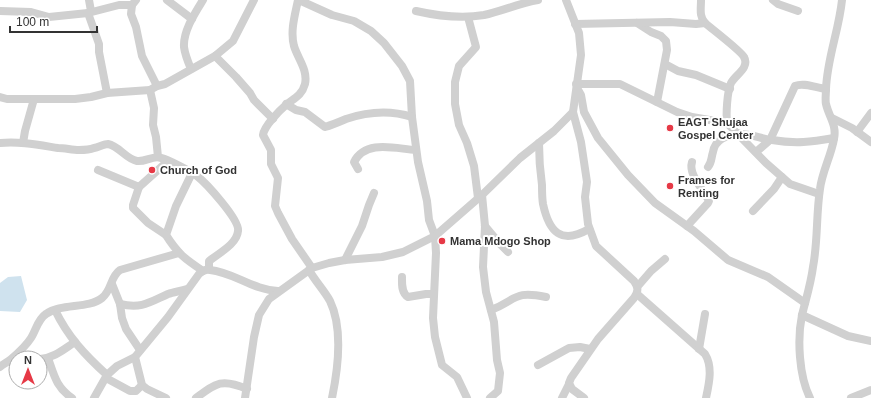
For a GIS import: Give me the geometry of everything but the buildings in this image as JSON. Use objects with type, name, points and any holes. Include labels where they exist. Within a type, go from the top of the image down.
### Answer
[{"type":"street","points":[[89,0],[89,12],[99,44],[99,52],[107,93]]},
{"type":"street","points":[[167,0],[192,19]]},
{"type":"street","points":[[191,69],[185,51],[184,42],[192,19],[203,0]]},
{"type":"street","points":[[0,97],[75,99],[107,93],[153,88],[165,84],[215,56],[233,41],[254,0]]},
{"type":"street","points":[[332,398],[337,358],[338,330],[335,316],[328,299],[282,222],[275,206],[278,178],[270,164],[271,150],[263,136],[266,128],[273,119],[286,104],[301,93],[305,84],[305,71],[294,46],[293,34],[293,23],[299,0],[332,15],[354,21],[371,31],[384,43],[402,66],[410,80],[416,150],[428,201],[429,220],[435,236],[436,253],[433,324],[440,361],[444,367],[457,377],[467,398]]},
{"type":"street","points":[[416,11],[440,16],[468,17],[484,15],[521,3],[538,0]]},
{"type":"street","points":[[566,0],[579,33],[581,56],[573,112],[581,142],[587,182],[585,197],[589,229],[596,246],[634,281],[637,290],[705,354],[709,364],[709,380],[706,398]]},
{"type":"street","points":[[702,0],[700,13],[701,18],[738,50],[744,58],[746,64],[732,83],[730,89],[727,123]]},
{"type":"street","points":[[773,0],[778,4],[798,11]]},
{"type":"street","points":[[810,398],[803,381],[800,332],[802,315],[814,266],[819,194],[824,170],[834,138],[832,118],[826,104],[826,89],[829,64],[840,18],[842,0]]},
{"type":"street","points":[[0,11],[32,12],[49,18],[89,12],[134,2],[131,14],[136,27],[142,56],[153,88],[153,125],[158,157]]},
{"type":"street","points":[[468,17],[476,47],[459,66],[455,82],[456,104],[459,124],[474,166],[485,226],[483,267],[500,373],[498,391],[490,398]]},
{"type":"street","points":[[637,23],[651,32],[661,36],[666,41],[667,50],[665,64],[661,76],[657,102]]},
{"type":"street","points":[[575,24],[705,23]]},
{"type":"street","points":[[215,56],[236,77],[254,100],[273,119]]},
{"type":"street","points":[[665,64],[678,71],[696,75],[730,89]]},
{"type":"street","points":[[576,86],[620,84],[692,117],[727,123],[766,163],[790,184],[819,194]]},
{"type":"street","points":[[756,152],[770,140],[795,86],[803,84],[826,89]]},
{"type":"street","points":[[576,86],[581,95],[584,112],[598,138],[655,204],[687,226],[728,260],[768,277],[806,303]]},
{"type":"street","points":[[22,143],[34,99]]},
{"type":"street","points":[[286,104],[296,110],[305,112],[325,127],[360,114],[380,112],[402,114],[412,117]]},
{"type":"street","points":[[245,398],[254,337],[259,315],[269,299],[278,291],[311,269],[344,260],[382,257],[403,252],[435,236],[520,158],[554,131],[573,112]]},
{"type":"street","points":[[857,132],[871,113]]},
{"type":"street","points":[[832,118],[871,142]]},
{"type":"street","points":[[708,167],[712,162],[713,151],[717,143],[725,136],[744,134],[770,140],[805,143],[834,138]]},
{"type":"street","points":[[0,143],[22,143],[78,150],[90,150],[106,144],[112,145],[132,159],[138,161],[158,157],[198,177],[218,198],[238,224],[238,233],[236,237],[230,244],[209,261],[206,270],[199,274],[168,317],[135,357],[117,366],[106,376],[94,398]]},
{"type":"street","points":[[539,143],[538,160],[542,202],[553,230],[560,234],[571,236],[589,229]]},
{"type":"street","points":[[358,169],[354,162],[359,154],[370,148],[386,146],[416,150]]},
{"type":"street","points":[[168,161],[139,187],[133,208],[148,223],[166,235],[187,261],[206,270],[232,276],[264,289],[278,291]]},
{"type":"street","points":[[687,226],[708,204],[709,201],[698,185],[691,166],[692,162]]},
{"type":"street","points":[[98,170],[139,187]]},
{"type":"street","points":[[166,235],[176,206],[192,173]]},
{"type":"street","points":[[754,211],[774,189],[782,177]]},
{"type":"street","points":[[344,260],[362,226],[374,194]]},
{"type":"street","points":[[485,226],[508,252]]},
{"type":"street","points":[[22,350],[32,338],[37,326],[45,314],[55,310],[97,301],[106,295],[112,284],[115,273],[120,270],[179,253]]},
{"type":"street","points":[[562,398],[571,378],[590,349],[651,271],[665,259]]},
{"type":"street","points":[[402,277],[403,293],[405,296],[408,297],[434,294]]},
{"type":"street","points":[[112,284],[120,304],[122,318],[126,329],[140,350]]},
{"type":"street","points":[[120,304],[138,306],[147,304],[170,293],[187,289]]},
{"type":"street","points":[[491,310],[520,295],[530,294],[546,297]]},
{"type":"street","points":[[55,310],[63,326],[75,342],[106,376],[131,395],[142,385]]},
{"type":"street","points":[[700,349],[706,314]]},
{"type":"street","points":[[802,315],[848,336],[871,341]]},
{"type":"street","points":[[48,357],[75,342]]},
{"type":"street","points":[[538,364],[570,348],[580,347],[590,349]]},
{"type":"street","points":[[135,357],[142,385],[166,398]]},
{"type":"street","points":[[48,366],[58,385],[72,398]]},
{"type":"street","points":[[196,398],[213,386],[221,383],[229,382],[247,389]]},
{"type":"street","points":[[569,384],[584,398]]},
{"type":"street","points":[[851,398],[871,390]]},
{"type":"water","points":[[21,276],[27,300],[20,312],[0,311],[0,283],[8,277]]},
{"type":"place","name":"EAGT Shujaa Gospel Center","points":[[670,128]]},
{"type":"place","name":"Church of God","points":[[152,170]]},
{"type":"place","name":"Frames for Renting","points":[[670,186]]},
{"type":"place","name":"Mama Mdogo Shop","points":[[442,241]]}]
